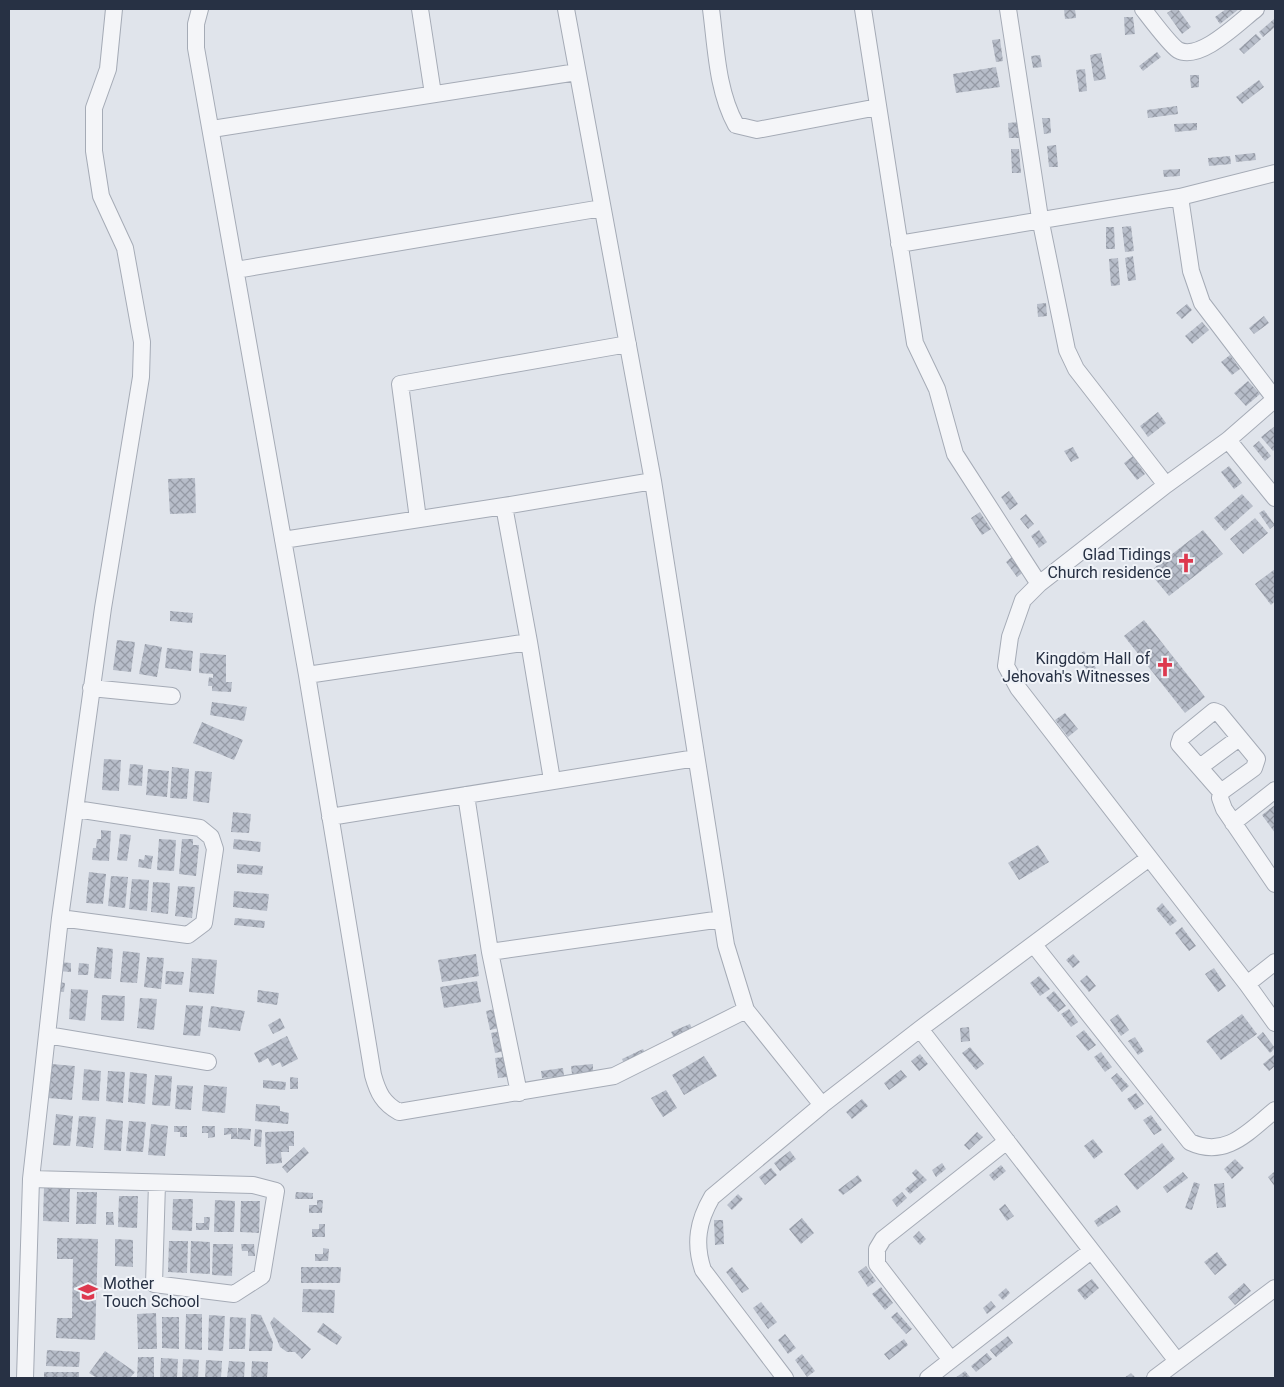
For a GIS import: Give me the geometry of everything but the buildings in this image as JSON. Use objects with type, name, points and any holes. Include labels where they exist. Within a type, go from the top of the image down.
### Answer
[{"type":"street","points":[[25,1378],[31,1179],[60,918],[91,688],[129,441],[137,408],[142,351],[125,248],[101,196],[94,151],[94,108],[108,69],[114,9]]},
{"type":"street","points":[[200,9],[196,24],[196,48],[212,129],[307,675],[373,1075],[379,1096],[389,1107],[399,1112],[576,1084],[627,1072],[746,1010]]},
{"type":"street","points":[[420,9],[434,94]]},
{"type":"street","points":[[566,9],[653,481],[726,945],[746,1010],[822,1106]]},
{"type":"street","points":[[711,9],[718,65],[728,109],[736,125],[757,130],[878,107]]},
{"type":"street","points":[[863,9],[915,343],[937,389],[955,454],[1039,584]]},
{"type":"street","points":[[1008,9],[1040,218],[1067,350],[1076,370],[1166,485]]},
{"type":"street","points":[[1143,9],[1177,49],[1191,53],[1205,49],[1256,9]]},
{"type":"street","points":[[212,129],[577,72]]},
{"type":"street","points":[[899,244],[1040,218],[1180,197],[1275,173]]},
{"type":"street","points":[[1180,197],[1191,271],[1202,303],[1275,399],[1228,440],[1166,485],[1039,584],[1023,600],[1010,637],[1006,666],[1010,677],[1247,984],[1275,1024]]},
{"type":"street","points":[[236,270],[602,208]]},
{"type":"street","points":[[418,519],[400,384],[628,344]]},
{"type":"street","points":[[1228,440],[1275,498]]},
{"type":"street","points":[[283,540],[653,481]]},
{"type":"street","points":[[504,506],[552,780]]},
{"type":"street","points":[[307,675],[529,642]]},
{"type":"street","points":[[91,688],[172,696]]},
{"type":"street","points":[[1221,792],[1179,744],[1180,741],[1214,712],[1219,713],[1257,759],[1254,768],[1221,792],[1220,798],[1224,809],[1275,884]]},
{"type":"street","points":[[1200,767],[1239,738]]},
{"type":"street","points":[[330,817],[696,758]]},
{"type":"street","points":[[1233,823],[1275,790]]},
{"type":"street","points":[[466,795],[490,952],[519,1093]]},
{"type":"street","points":[[60,918],[188,935],[204,923],[215,849],[210,837],[200,828],[76,809]]},
{"type":"street","points":[[785,1378],[703,1270],[698,1258],[698,1230],[703,1212],[712,1197],[822,1106],[920,1029],[1034,946],[1149,858]]},
{"type":"street","points":[[490,952],[722,919]]},
{"type":"street","points":[[1034,946],[1190,1142],[1202,1148],[1214,1149],[1226,1145],[1238,1140],[1275,1110]]},
{"type":"street","points":[[1247,984],[1275,962]]},
{"type":"street","points":[[920,1029],[1177,1361]]},
{"type":"street","points":[[47,1035],[208,1062]]},
{"type":"street","points":[[952,1360],[877,1264],[877,1249],[883,1239],[1007,1141]]},
{"type":"street","points":[[31,1179],[253,1186],[276,1191],[262,1276],[234,1294],[154,1284],[157,1183]]},
{"type":"street","points":[[928,1378],[1091,1251]]},
{"type":"street","points":[[1155,1378],[1275,1288]]},
{"type":"place","name":"Glad Tidings Church residence","points":[[1186,563]]},
{"type":"place","name":"Kingdom Hall of Jehovah's Witnesses","points":[[1165,667]]},
{"type":"place","name":"Mother Touch School","points":[[88,1292]]}]
